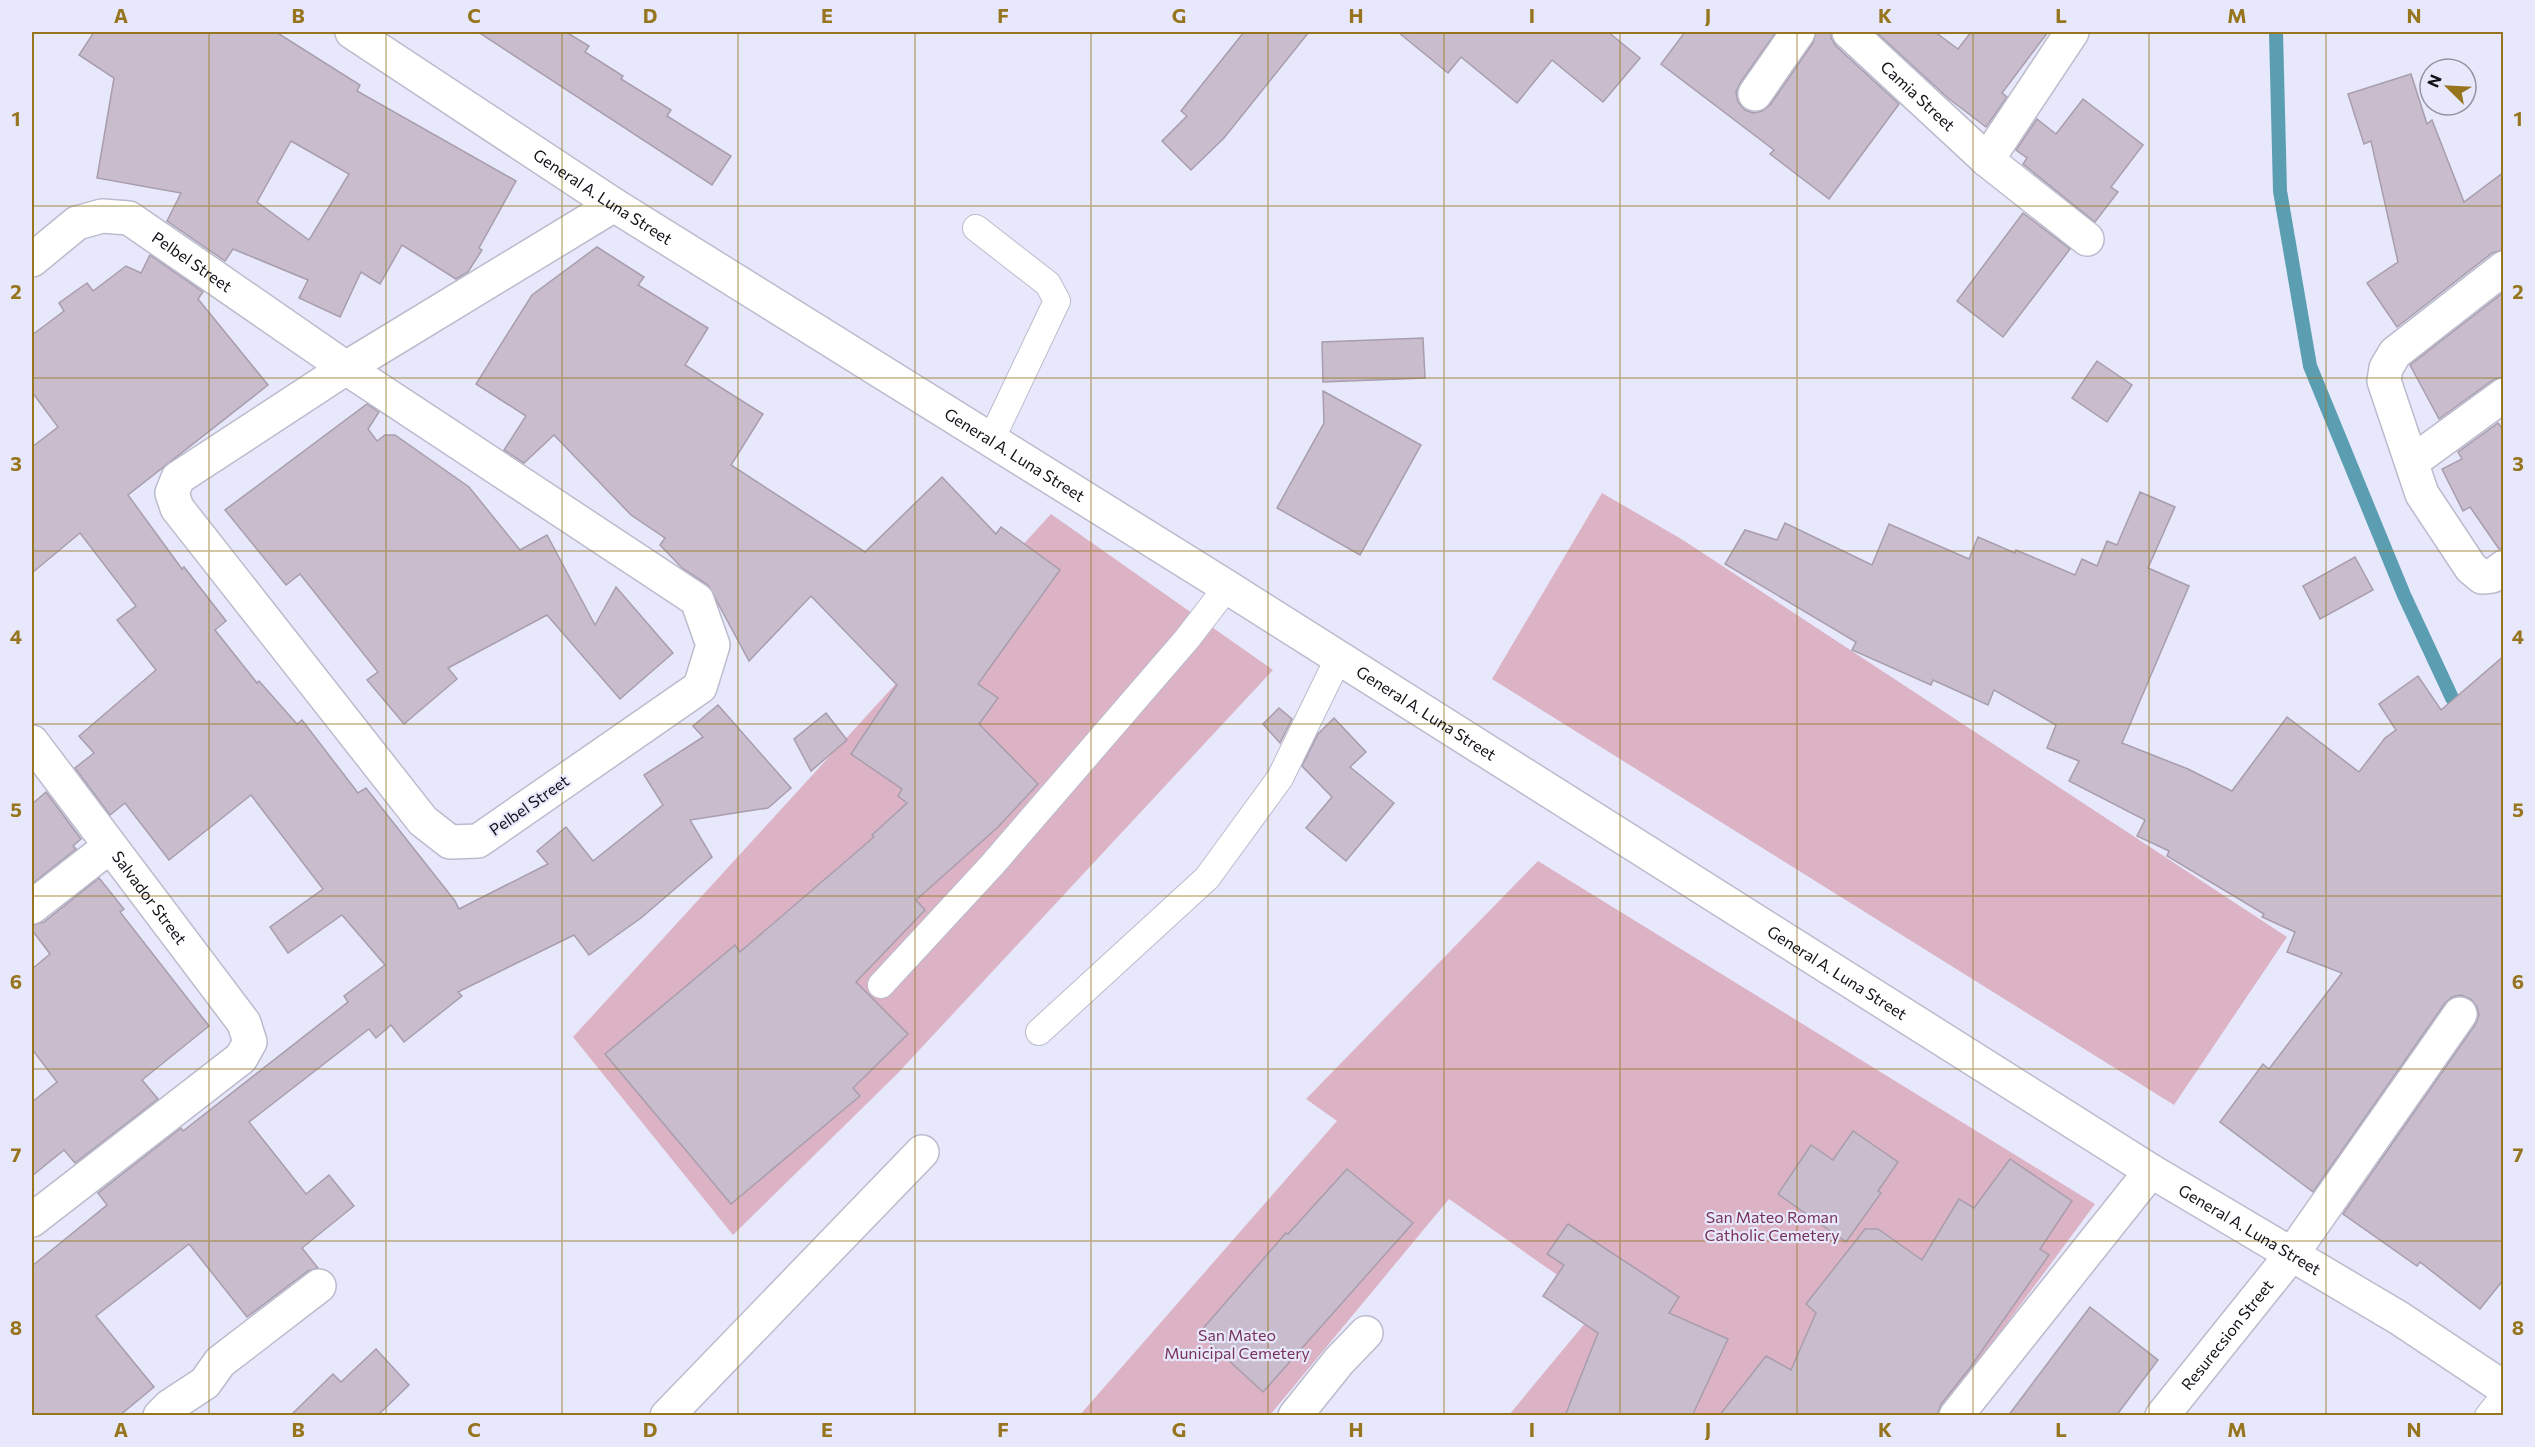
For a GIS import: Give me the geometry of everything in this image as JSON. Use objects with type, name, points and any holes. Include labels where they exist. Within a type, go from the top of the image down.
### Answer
[{"type":"street","name":"General A. Luna Street","points":[[352,32],[614,205],[1339,657],[2151,1170],[2399,1318],[2504,1388]]},
{"type":"street","points":[[1755,94],[1798,32]]},
{"type":"street","name":"Camia Street","points":[[1849,32],[1987,160],[2087,239]]},
{"type":"street","points":[[1987,160],[2072,32]]},
{"type":"street","name":"Pelbel Street","points":[[32,260],[77,223],[102,216],[129,218],[346,368],[697,600],[713,645],[700,687],[478,841],[450,842],[423,821],[177,508],[172,493],[178,478],[346,368],[614,205]]},
{"type":"street","points":[[2504,268],[2395,353],[2385,368],[2384,381],[2422,494],[2470,568],[2482,577],[2492,576],[2504,567]]},
{"type":"street","points":[[2412,462],[2504,395]]},
{"type":"street","name":"Salvador Street","points":[[32,742],[244,1023],[250,1042],[241,1058],[32,1220]]},
{"type":"street","points":[[32,907],[109,846]]},
{"type":"street","name":"Resurecsion Street","points":[[2162,1416],[2292,1254],[2460,1014]]},
{"type":"street","points":[[667,1416],[922,1152]]},
{"type":"street","points":[[1956,1416],[2151,1170]]},
{"type":"street","points":[[160,1416],[170,1406],[205,1383],[220,1362],[319,1286]]},
{"type":"street","points":[[1295,1416],[1366,1333]]},
{"type":"lane","points":[[976,228],[1048,284],[1057,301],[991,440]]},
{"type":"lane","points":[[881,985],[992,865],[1187,639],[1227,587]]},
{"type":"lane","points":[[1038,1032],[1207,878],[1280,778],[1339,657]]},
{"type":"lane","points":[[2488,1416],[2504,1396]]},
{"type":"green space","points":[[1602,493],[1683,540],[2287,937],[2174,1105],[1492,679]]},
{"type":"green space","points":[[1051,514],[1273,670],[897,1074],[733,1235],[573,1037]]},
{"type":"green space","name":"San Mateo Roman Catholic Cemetery","points":[[1538,861],[2095,1204],[1939,1415],[1509,1415],[1600,1305],[1449,1199],[1270,1415],[1079,1416],[1337,1121],[1306,1099]]},
{"type":"building","points":[[94,32],[276,32],[360,85],[357,91],[516,181],[479,248],[482,250],[468,272],[456,279],[402,245],[380,284],[361,272],[340,317],[299,298],[308,280],[233,249],[225,261],[167,221],[181,193],[97,178],[114,78],[79,55]],"holes":[[[291,141],[349,174],[309,240],[257,202]]]},
{"type":"building","points":[[478,32],[566,32],[589,46],[585,52],[623,76],[621,79],[671,110],[667,116],[731,156],[712,185]]},
{"type":"building","points":[[1244,32],[1309,32],[1224,138],[1191,170],[1162,141],[1187,116],[1181,111]]},
{"type":"building","points":[[1398,32],[1608,32],[1640,58],[1603,102],[1552,60],[1517,103],[1461,57],[1448,73]]},
{"type":"building","points":[[1685,32],[1776,32],[1736,92],[1738,102],[1745,110],[1753,113],[1762,111],[1770,105],[1813,43],[1816,32],[1831,32],[1831,38],[1836,46],[1899,104],[1829,199],[1770,154],[1774,150],[1661,64]]},
{"type":"building","points":[[1876,32],[1935,32],[1958,49],[1971,32],[2048,32],[2002,93],[2007,97],[1986,127],[1948,98]]},
{"type":"building","points":[[2411,74],[2418,96],[2418,117],[2425,117],[2427,124],[2432,120],[2464,202],[2504,172],[2504,250],[2492,253],[2397,327],[2367,283],[2398,262],[2371,141],[2364,144],[2348,94]]},
{"type":"building","points":[[2083,99],[2143,145],[2111,187],[2118,192],[2095,222],[2023,164],[2027,158],[2016,150],[2037,119],[2056,134]]},
{"type":"building","points":[[2023,213],[2070,249],[2003,337],[1957,301]]},
{"type":"building","points":[[597,247],[644,277],[638,285],[708,328],[685,365],[763,414],[731,465],[865,552],[942,477],[996,534],[1001,527],[1060,570],[978,684],[998,698],[979,724],[1038,784],[998,827],[916,900],[925,910],[856,982],[908,1034],[853,1088],[860,1096],[731,1204],[605,1054],[735,945],[740,952],[874,837],[872,835],[907,803],[898,796],[902,789],[851,754],[897,685],[811,596],[749,661],[708,585],[682,568],[660,545],[665,538],[631,515],[554,435],[524,463],[504,450],[526,416],[476,384],[532,295]]},
{"type":"building","points":[[150,255],[203,292],[198,299],[268,385],[128,495],[182,569],[184,567],[226,621],[215,630],[257,683],[259,681],[297,724],[302,720],[358,793],[366,788],[459,909],[548,864],[537,851],[566,827],[593,861],[663,805],[644,775],[703,737],[693,726],[718,705],[791,788],[768,808],[690,820],[712,857],[641,918],[589,955],[574,935],[458,992],[462,996],[404,1042],[391,1025],[376,1038],[369,1029],[249,1122],[306,1194],[329,1175],[354,1206],[302,1248],[318,1268],[308,1271],[247,1317],[189,1244],[96,1316],[154,1387],[119,1416],[32,1416],[32,1266],[107,1205],[98,1193],[181,1128],[183,1131],[348,1002],[344,996],[385,965],[342,915],[288,953],[270,927],[323,889],[251,795],[169,860],[125,803],[110,815],[75,768],[94,753],[79,736],[156,670],[117,620],[136,606],[80,533],[32,573],[32,447],[58,427],[32,392],[32,335],[64,311],[59,303],[87,283],[93,291],[126,266],[141,273]]},
{"type":"building","points":[[2504,292],[2504,377],[2493,380],[2439,419],[2410,365]]},
{"type":"building","points":[[1423,338],[1425,378],[1323,382],[1322,342]]},
{"type":"building","points":[[2097,361],[2132,385],[2107,422],[2072,398]]},
{"type":"building","points":[[1323,391],[1421,445],[1360,555],[1277,508],[1324,423]]},
{"type":"building","points":[[367,404],[379,412],[368,429],[377,441],[385,435],[395,435],[469,487],[520,550],[547,535],[595,625],[616,587],[673,653],[620,699],[547,615],[448,668],[457,679],[404,724],[367,680],[378,672],[300,574],[286,585],[225,510]]},
{"type":"building","points":[[2498,423],[2504,431],[2504,549],[2499,549],[2470,507],[2463,511],[2442,469],[2462,459],[2458,452]]},
{"type":"building","points":[[2140,492],[2175,507],[2148,568],[2189,586],[2122,743],[2188,769],[2232,791],[2287,717],[2359,772],[2385,738],[2396,730],[2379,704],[2418,676],[2441,710],[2504,656],[2504,1279],[2480,1309],[2420,1262],[2417,1266],[2343,1214],[2475,1025],[2479,1015],[2471,999],[2461,995],[2452,997],[2445,1003],[2313,1192],[2220,1122],[2263,1064],[2269,1069],[2342,973],[2287,952],[2295,932],[2262,917],[2264,914],[2167,856],[2169,851],[2137,836],[2145,820],[2069,781],[2079,761],[2047,748],[2056,725],[1994,690],[1988,705],[1933,680],[1931,685],[1852,650],[1856,642],[1725,564],[1745,530],[1777,540],[1785,523],[1872,565],[1889,524],[1969,559],[1978,537],[2075,575],[2082,559],[2097,566],[2107,541],[2117,545]]},
{"type":"building","points":[[2355,557],[2373,590],[2320,619],[2303,586]]},
{"type":"building","points":[[1279,708],[1292,719],[1280,743],[1263,724]]},
{"type":"building","points":[[826,713],[847,740],[811,771],[794,739]]},
{"type":"building","points":[[1334,718],[1366,752],[1350,767],[1394,803],[1346,861],[1306,828],[1332,797],[1302,766],[1318,734]]},
{"type":"building","points":[[46,792],[81,839],[73,846],[76,849],[32,884],[32,804]]},
{"type":"building","points":[[99,878],[124,909],[120,912],[209,1026],[142,1080],[158,1099],[75,1163],[64,1150],[32,1176],[32,1102],[57,1082],[32,1049],[32,969],[50,954],[32,930],[32,925],[44,922]]},
{"type":"building","points":[[1853,1131],[1898,1162],[1878,1191],[1881,1193],[1846,1242],[1778,1194],[1811,1145],[1833,1160]]},
{"type":"building","points":[[2010,1159],[2072,1201],[2040,1249],[2049,1255],[1969,1369],[1941,1404],[1937,1416],[1719,1416],[1766,1356],[1791,1370],[1816,1313],[1806,1304],[1865,1229],[1878,1229],[1922,1260],[1959,1199],[1974,1208]]},
{"type":"building","points":[[1347,1169],[1413,1223],[1263,1392],[1199,1333],[1286,1233],[1288,1234]]},
{"type":"building","points":[[1568,1224],[1679,1297],[1669,1313],[1728,1339],[1692,1416],[1565,1416],[1598,1333],[1543,1296],[1564,1265],[1547,1254]]},
{"type":"building","points":[[2090,1307],[2158,1360],[2116,1416],[2008,1416]]},
{"type":"building","points":[[376,1349],[409,1385],[377,1416],[290,1416],[333,1374],[341,1382]]},
{"type":"waterway","points":[[2276,32],[2280,191],[2310,366],[2404,595],[2452,698],[2464,714]]},
{"type":"park label","name":"San Mateo Municipal Cemetery","points":[[1237,1344]]}]
